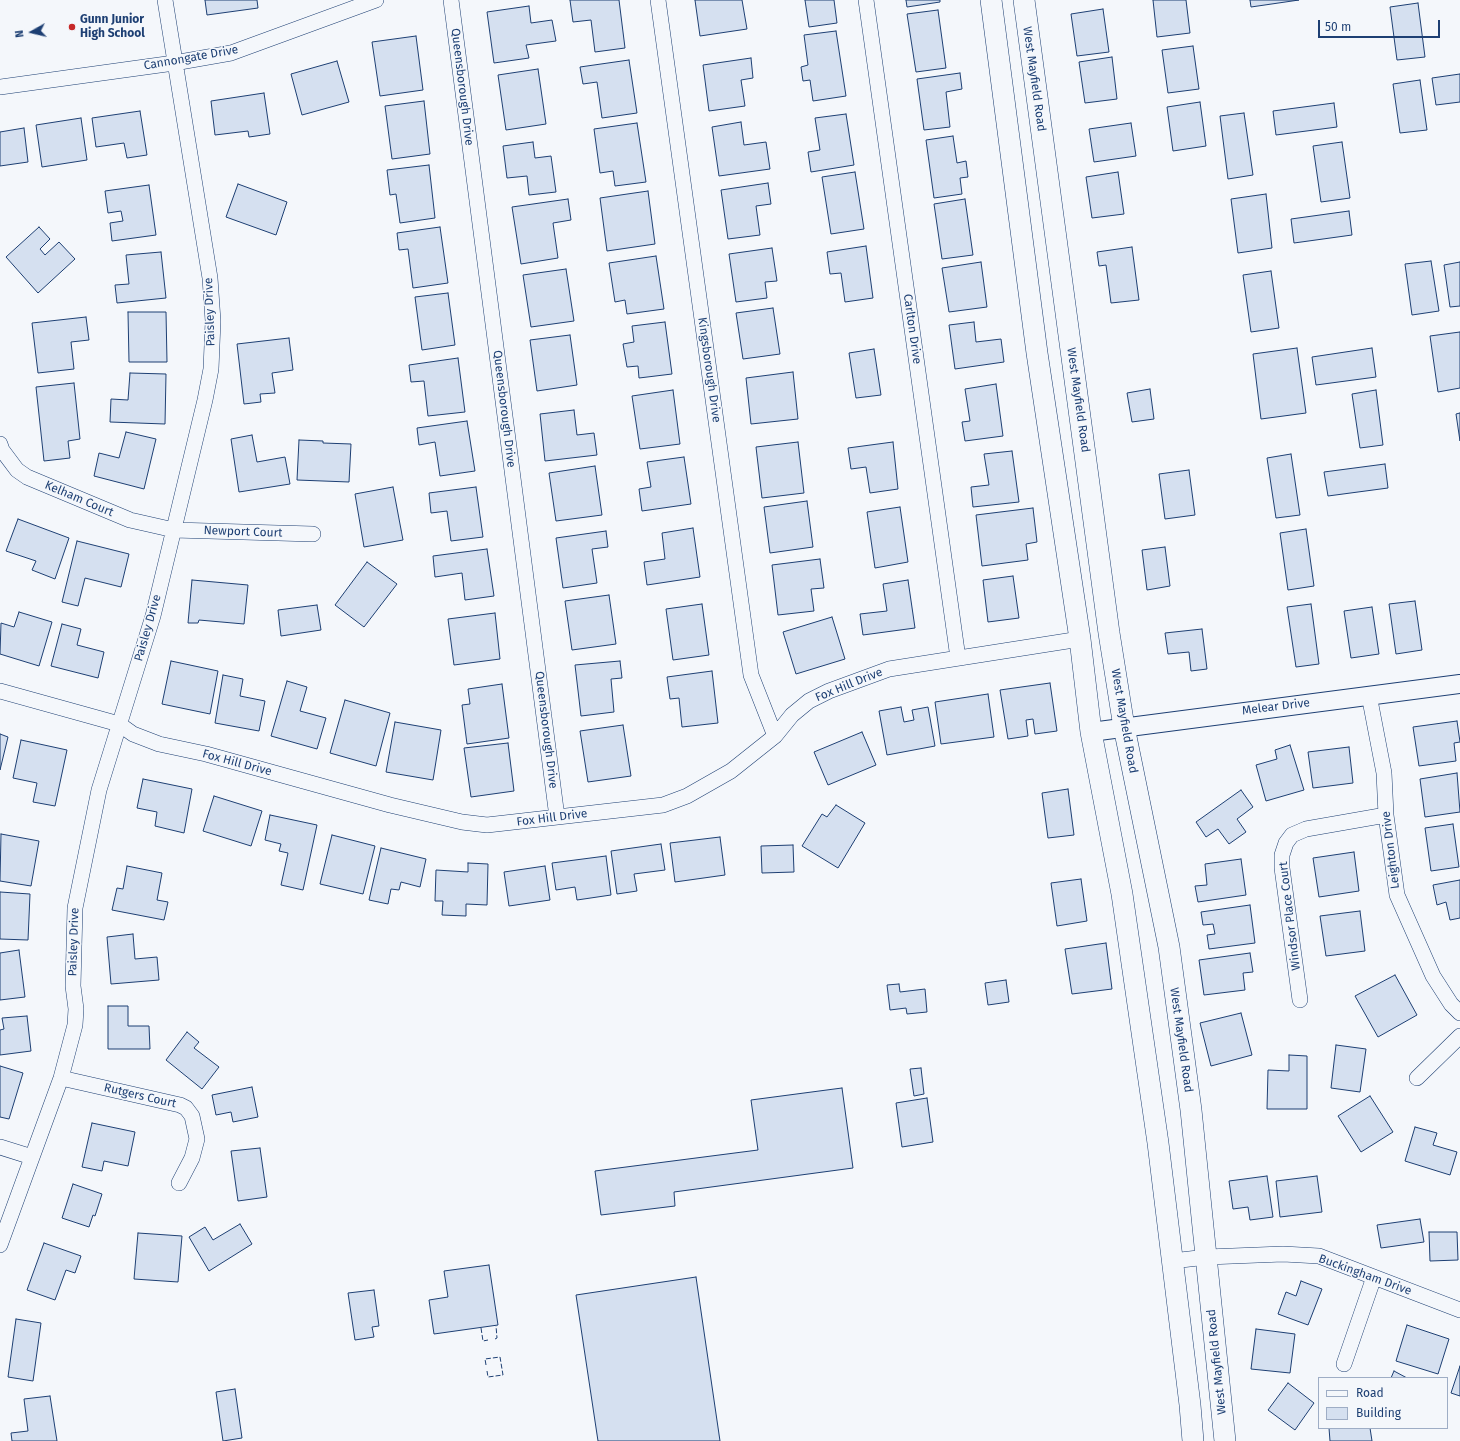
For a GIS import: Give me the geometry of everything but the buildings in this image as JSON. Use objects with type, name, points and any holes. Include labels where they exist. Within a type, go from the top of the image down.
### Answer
[{"type":"main road","points":[[991,0],[1037,353],[1080,639],[1091,732],[1122,894],[1158,1143],[1190,1405],[1193,1441]]},
{"type":"main road","name":"West Mayfield Road","points":[[1024,0],[1109,633],[1124,727],[1169,947],[1191,1110],[1225,1441]]},
{"type":"street","name":"Paisley Drive","points":[[0,1245],[61,1078],[76,1025],[76,1009],[72,986],[75,908],[99,790],[153,616],[205,400],[211,369],[213,321],[210,278],[165,0]]},
{"type":"street","name":"Cannongate Drive","points":[[0,86],[174,63],[231,53],[376,0]]},
{"type":"street","name":"Queensborough Drive","points":[[451,0],[557,817]]},
{"type":"street","name":"Kingsborough Drive","points":[[658,0],[750,674],[775,736]]},
{"type":"street","name":"Carlton Drive","points":[[866,0],[958,658]]},
{"type":"street","name":"Kelham Court","points":[[0,444],[2,450],[17,470],[28,477],[130,520],[174,530]]},
{"type":"street","name":"Newport Court","points":[[174,530],[313,534]]},
{"type":"street","name":"Fox Hill Drive","points":[[0,691],[119,724],[132,734],[159,744],[206,754],[390,805],[462,822],[487,825],[663,805],[687,796],[731,771],[775,736],[792,715],[809,701],[829,691],[889,668],[1080,639]]},
{"type":"street","name":"Melear Drive","points":[[1091,732],[1460,684]]},
{"type":"street","name":"Leighton Drive","points":[[1369,695],[1384,773],[1386,815],[1397,895],[1433,976],[1451,1004],[1460,1013]]},
{"type":"street","name":"Windsor Place Court","points":[[1300,1000],[1282,868],[1282,855],[1286,843],[1292,835],[1306,829],[1386,815]]},
{"type":"street","points":[[1417,1078],[1460,1036]]},
{"type":"street","name":"Rutgers Court","points":[[61,1078],[180,1105],[186,1108],[192,1116],[197,1139],[192,1158],[179,1183]]},
{"type":"street","points":[[0,1147],[32,1157]]},
{"type":"street","name":"Buckingham Drive","points":[[1172,1262],[1207,1257],[1283,1254],[1319,1256],[1460,1310]]},
{"type":"street","points":[[1344,1364],[1374,1277]]},
{"type":"fence","points":[[495,1339],[497,1338],[496,1326]]},
{"type":"fence","points":[[481,1328],[483,1341],[488,1340]]},
{"type":"fence","points":[[486,1365],[485,1359],[500,1357],[503,1375],[488,1377],[487,1371]]},
{"type":"place","name":"Gunn Junior High School","points":[[72,27]]}]
